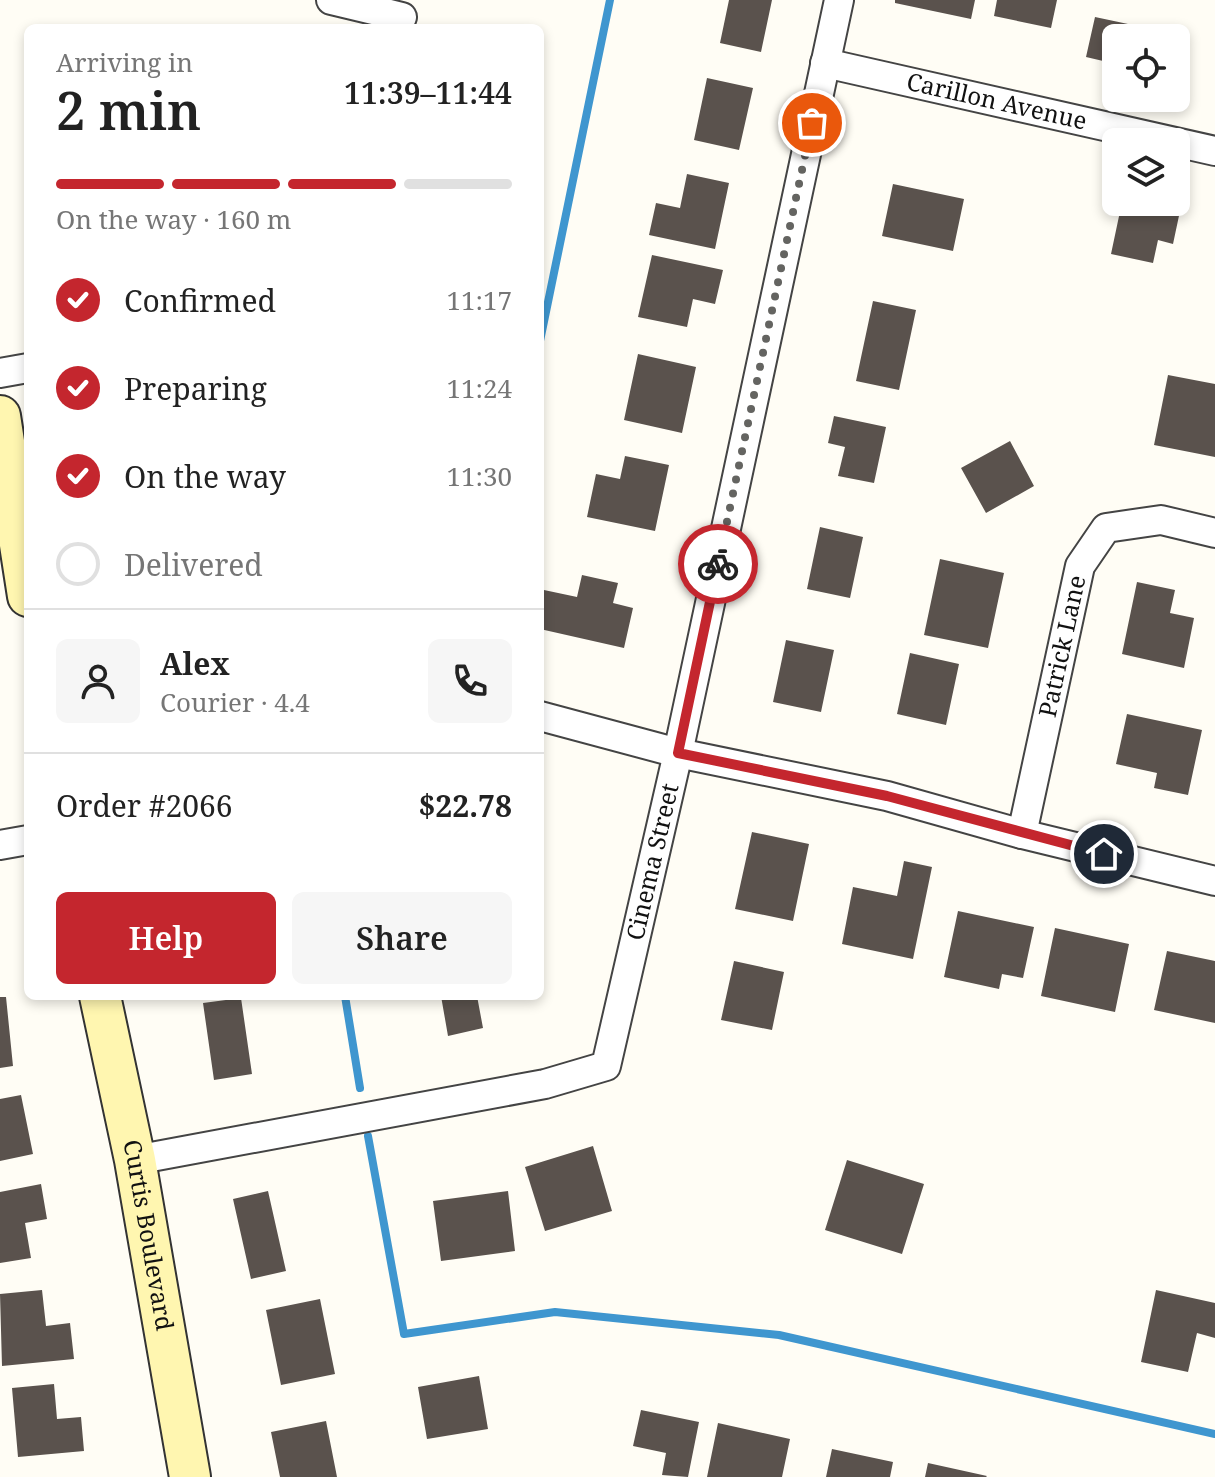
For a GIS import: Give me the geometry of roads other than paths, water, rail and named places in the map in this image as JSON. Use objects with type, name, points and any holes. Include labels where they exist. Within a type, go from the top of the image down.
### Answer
[{"type":"street","points":[[331,0],[402,15]]},
{"type":"street","name":"Cinema Street","points":[[135,1160],[545,1084],[606,1066],[678,753],[839,0]]},
{"type":"street","name":"Carillon Avenue","points":[[825,63],[1215,151]]},
{"type":"street","points":[[0,373],[24,369]]},
{"type":"street","points":[[0,416],[24,570]]},
{"type":"street","name":"Patrick Lane","points":[[1022,834],[1080,566],[1106,528],[1161,520],[1215,533]]},
{"type":"street","points":[[544,717],[678,753],[887,796],[1022,834],[1215,881]]},
{"type":"street","points":[[0,845],[24,841]]},
{"type":"street","name":"Curtis Boulevard","points":[[101,1000],[135,1160],[190,1477]]},
{"type":"waterway","points":[[544,322],[610,0]]},
{"type":"waterway","points":[[346,1000],[360,1088]]},
{"type":"waterway","points":[[368,1136],[404,1334],[555,1312],[779,1335],[1215,1434]]}]
